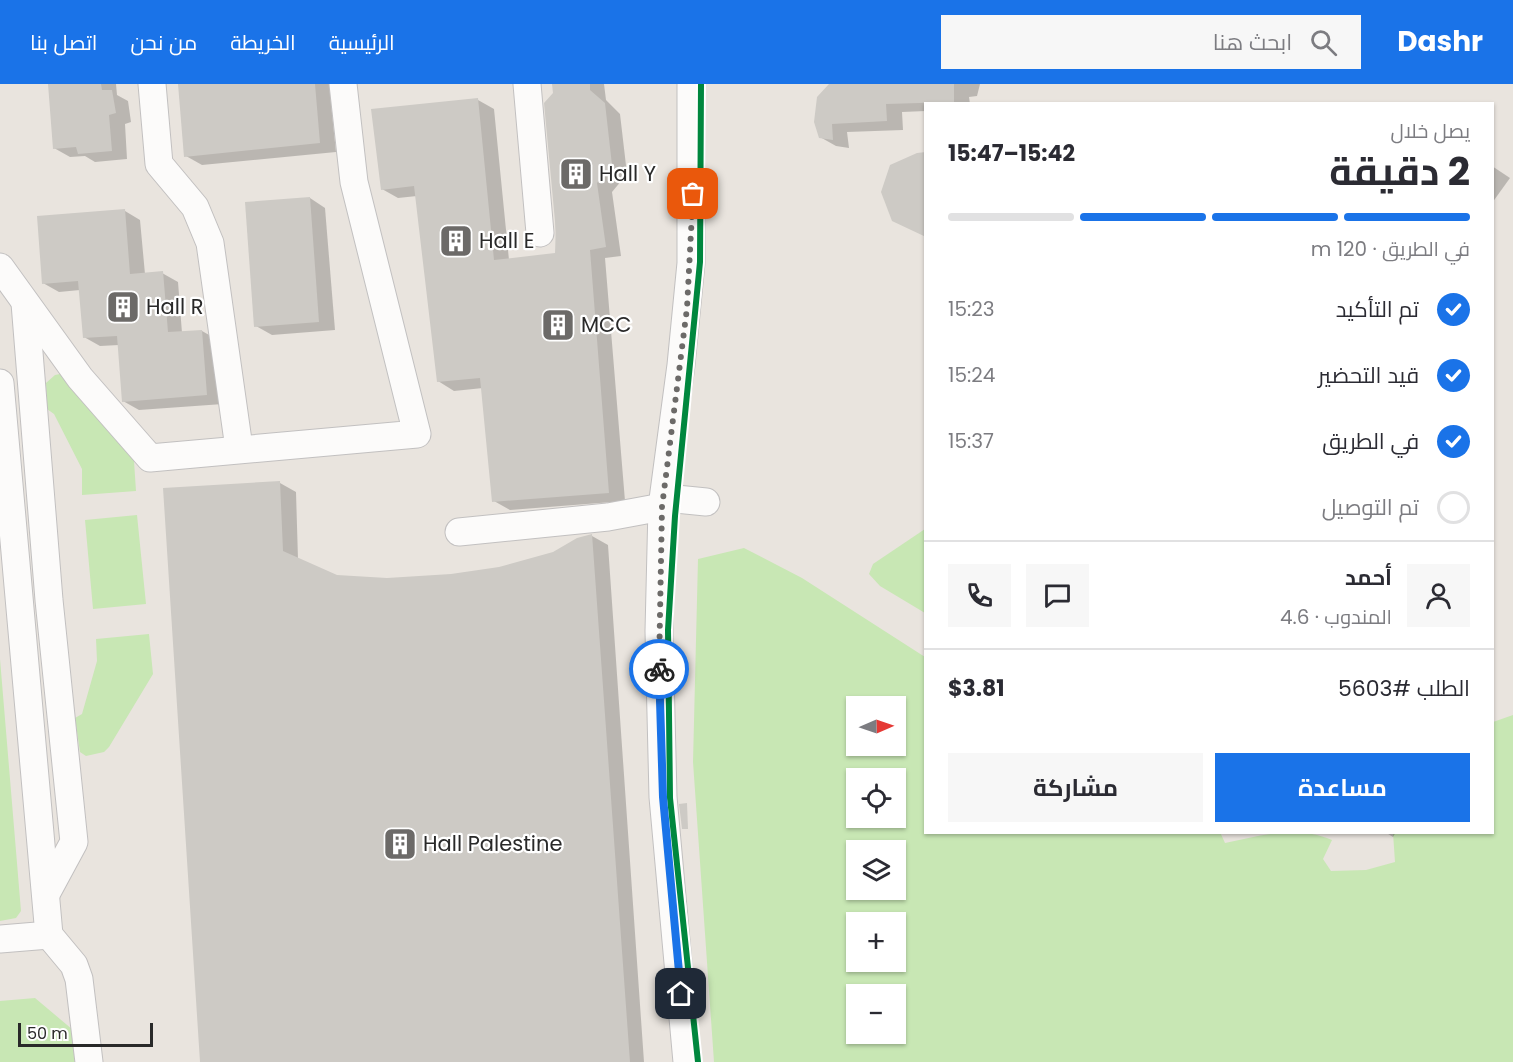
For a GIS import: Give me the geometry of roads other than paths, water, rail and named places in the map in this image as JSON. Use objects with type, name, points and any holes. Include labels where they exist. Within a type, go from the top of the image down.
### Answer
[{"type":"street","points":[[152,84],[159,164],[195,207],[210,243],[239,448]]},
{"type":"street","points":[[0,267],[80,378],[150,458],[239,448],[417,434],[354,182],[343,84]]},
{"type":"street","points":[[527,84],[540,233]]},
{"type":"street","points":[[692,84],[691,263],[671,507],[668,630],[670,798],[698,1062]]},
{"type":"street","points":[[687,1062],[667,853],[660,741],[659,631],[700,262],[701,84]]},
{"type":"street","points":[[25,302],[49,600],[74,842],[47,892]]},
{"type":"street","points":[[0,383],[49,934],[74,965],[79,979],[89,1062]]},
{"type":"street","points":[[459,532],[608,517],[671,507],[705,510]]},
{"type":"street","points":[[0,939],[49,934]]},
{"type":"place","name":"Hall Y","points":[[576,174]]},
{"type":"place","name":"Hall E","points":[[456,241]]},
{"type":"place","name":"Hall R","points":[[123,307]]},
{"type":"place","name":"MCC","points":[[558,325]]},
{"type":"place","name":"Hall Palestine","points":[[400,844]]}]
